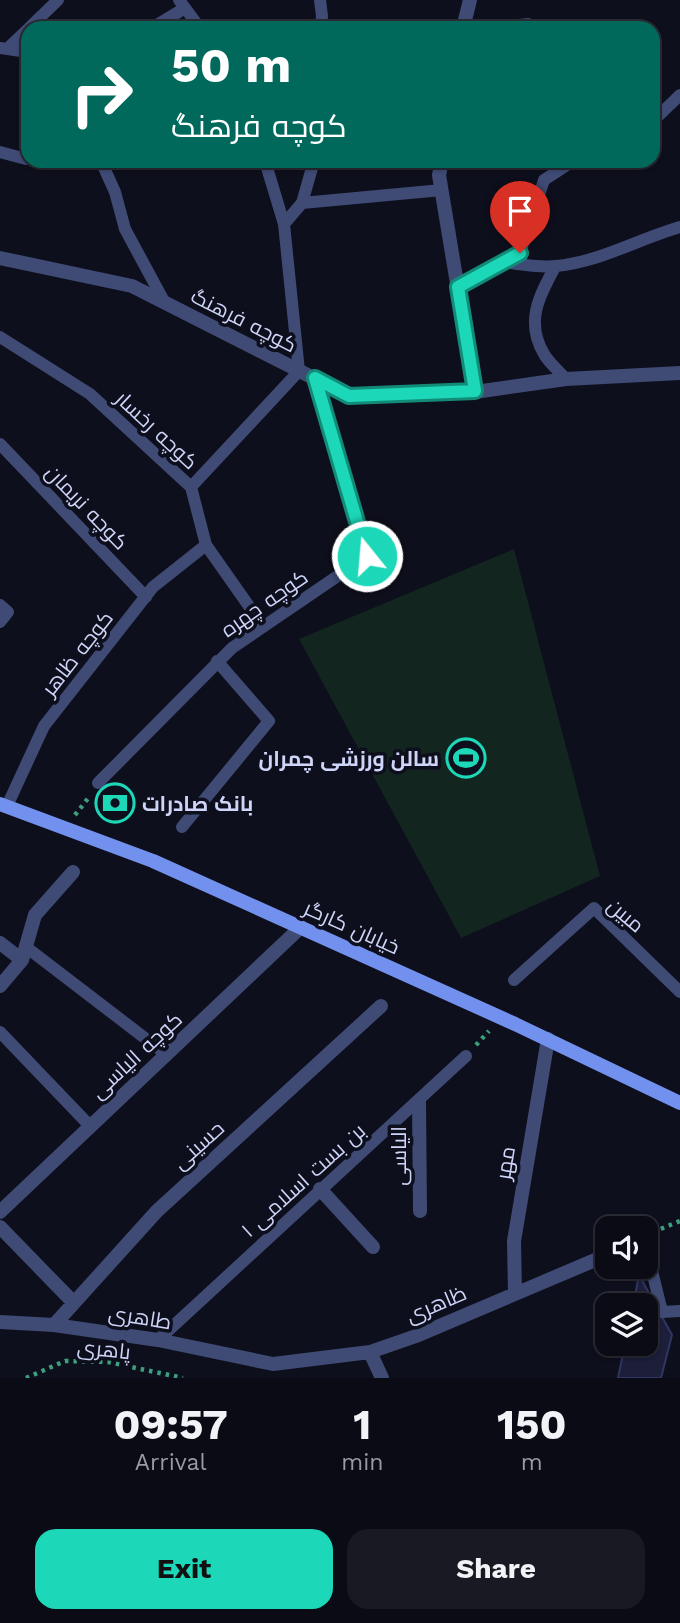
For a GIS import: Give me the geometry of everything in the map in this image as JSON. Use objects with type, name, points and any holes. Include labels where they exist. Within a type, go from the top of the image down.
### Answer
[{"type":"main road","name":"خیابان کارگر","points":[[3,805],[153,861],[501,1017],[680,1103]]},
{"type":"street","points":[[465,21],[470,0]]},
{"type":"street","points":[[440,168],[439,175],[475,391]]},
{"type":"street","name":"کوچه فرهنگ","points":[[0,258],[132,286],[349,396],[475,391],[566,379],[680,373]]},
{"type":"street","points":[[0,986],[24,954],[35,915],[73,872]]},
{"type":"street","name":"کوچه الیاسی","points":[[0,1212],[301,927]]},
{"type":"street","points":[[0,943],[24,954]]},
{"type":"street","name":"حسینی","points":[[54,1325],[157,1211],[382,1006]]},
{"type":"street","name":"مهر","points":[[515,1294],[514,1241],[548,1039]]},
{"type":"street","name":"الیاسی","points":[[419,1101],[420,1211]]},
{"type":"street","points":[[320,1189],[373,1247]]},
{"type":"street","points":[[0,1227],[73,1302]]},
{"type":"street","name":"ظاهری","points":[[273,1364],[370,1352],[416,1336],[595,1260]]},
{"type":"street","name":"طاهری","points":[[0,1322],[54,1325],[158,1340],[273,1364]]},
{"type":"street","points":[[370,1352],[382,1378]]},
{"type":"lane","points":[[36,21],[58,0]]},
{"type":"lane","points":[[320,0],[322,21]]},
{"type":"lane","points":[[161,21],[182,4],[195,21]]},
{"type":"lane","points":[[3,49],[21,34]]},
{"type":"lane","points":[[3,49],[21,51]]},
{"type":"lane","points":[[660,114],[680,95]]},
{"type":"lane","points":[[0,152],[21,158]]},
{"type":"lane","points":[[104,168],[115,192],[125,229],[165,303]]},
{"type":"lane","points":[[191,487],[299,371],[284,224],[267,168]]},
{"type":"lane","points":[[284,224],[302,202],[312,168]]},
{"type":"lane","points":[[458,287],[520,253],[544,180],[562,168]]},
{"type":"lane","points":[[302,202],[442,190]]},
{"type":"lane","points":[[502,262],[555,267],[598,258],[680,227]]},
{"type":"lane","points":[[555,267],[537,300],[535,330],[544,355],[566,379]]},
{"type":"lane","name":"کوچه رخسار","points":[[0,337],[90,394],[191,487],[206,545],[263,626]]},
{"type":"lane","name":"کوچه چهره","points":[[98,783],[232,648],[367,556],[315,378]]},
{"type":"lane","name":"کوچه نریمان","points":[[0,444],[146,597]]},
{"type":"lane","name":"کوچه ظاهر","points":[[3,805],[44,726],[153,587],[206,545]]},
{"type":"lane","points":[[0,605],[8,612],[0,622]]},
{"type":"lane","points":[[182,827],[269,721],[217,661]]},
{"type":"lane","name":"مبین","points":[[514,980],[594,908],[680,992]]},
{"type":"lane","points":[[24,954],[167,1055]]},
{"type":"lane","points":[[0,1032],[91,1127]]},
{"type":"lane","name":"بن بست اسلامی ۱","points":[[158,1340],[466,1056]]},
{"type":"lane","points":[[654,1279],[662,1312],[680,1311]]},
{"type":"path","points":[[67,827],[98,783]]},
{"type":"path","points":[[466,1056],[501,1017]]},
{"type":"path","points":[[658,1231],[680,1221]]},
{"type":"path","name":"پاهری","points":[[26,1378],[65,1361],[108,1362],[183,1378]]},
{"type":"green space","name":"سالن ورزشی چمران","points":[[514,549],[600,876],[461,938],[299,639]]},
{"type":"building","points":[[638,1279],[641,1279],[649,1293],[636,1293]]},
{"type":"building","points":[[658,1310],[672,1335],[661,1378],[618,1378],[623,1356],[658,1356]]},
{"type":"place","name":"سالن ورزشی چمران","points":[[466,758]]},
{"type":"place","name":"بانک صادرات","points":[[115,803]]},
{"type":"route","points":[[367,556],[315,378],[349,396],[475,391],[458,287],[520,253]]}]
